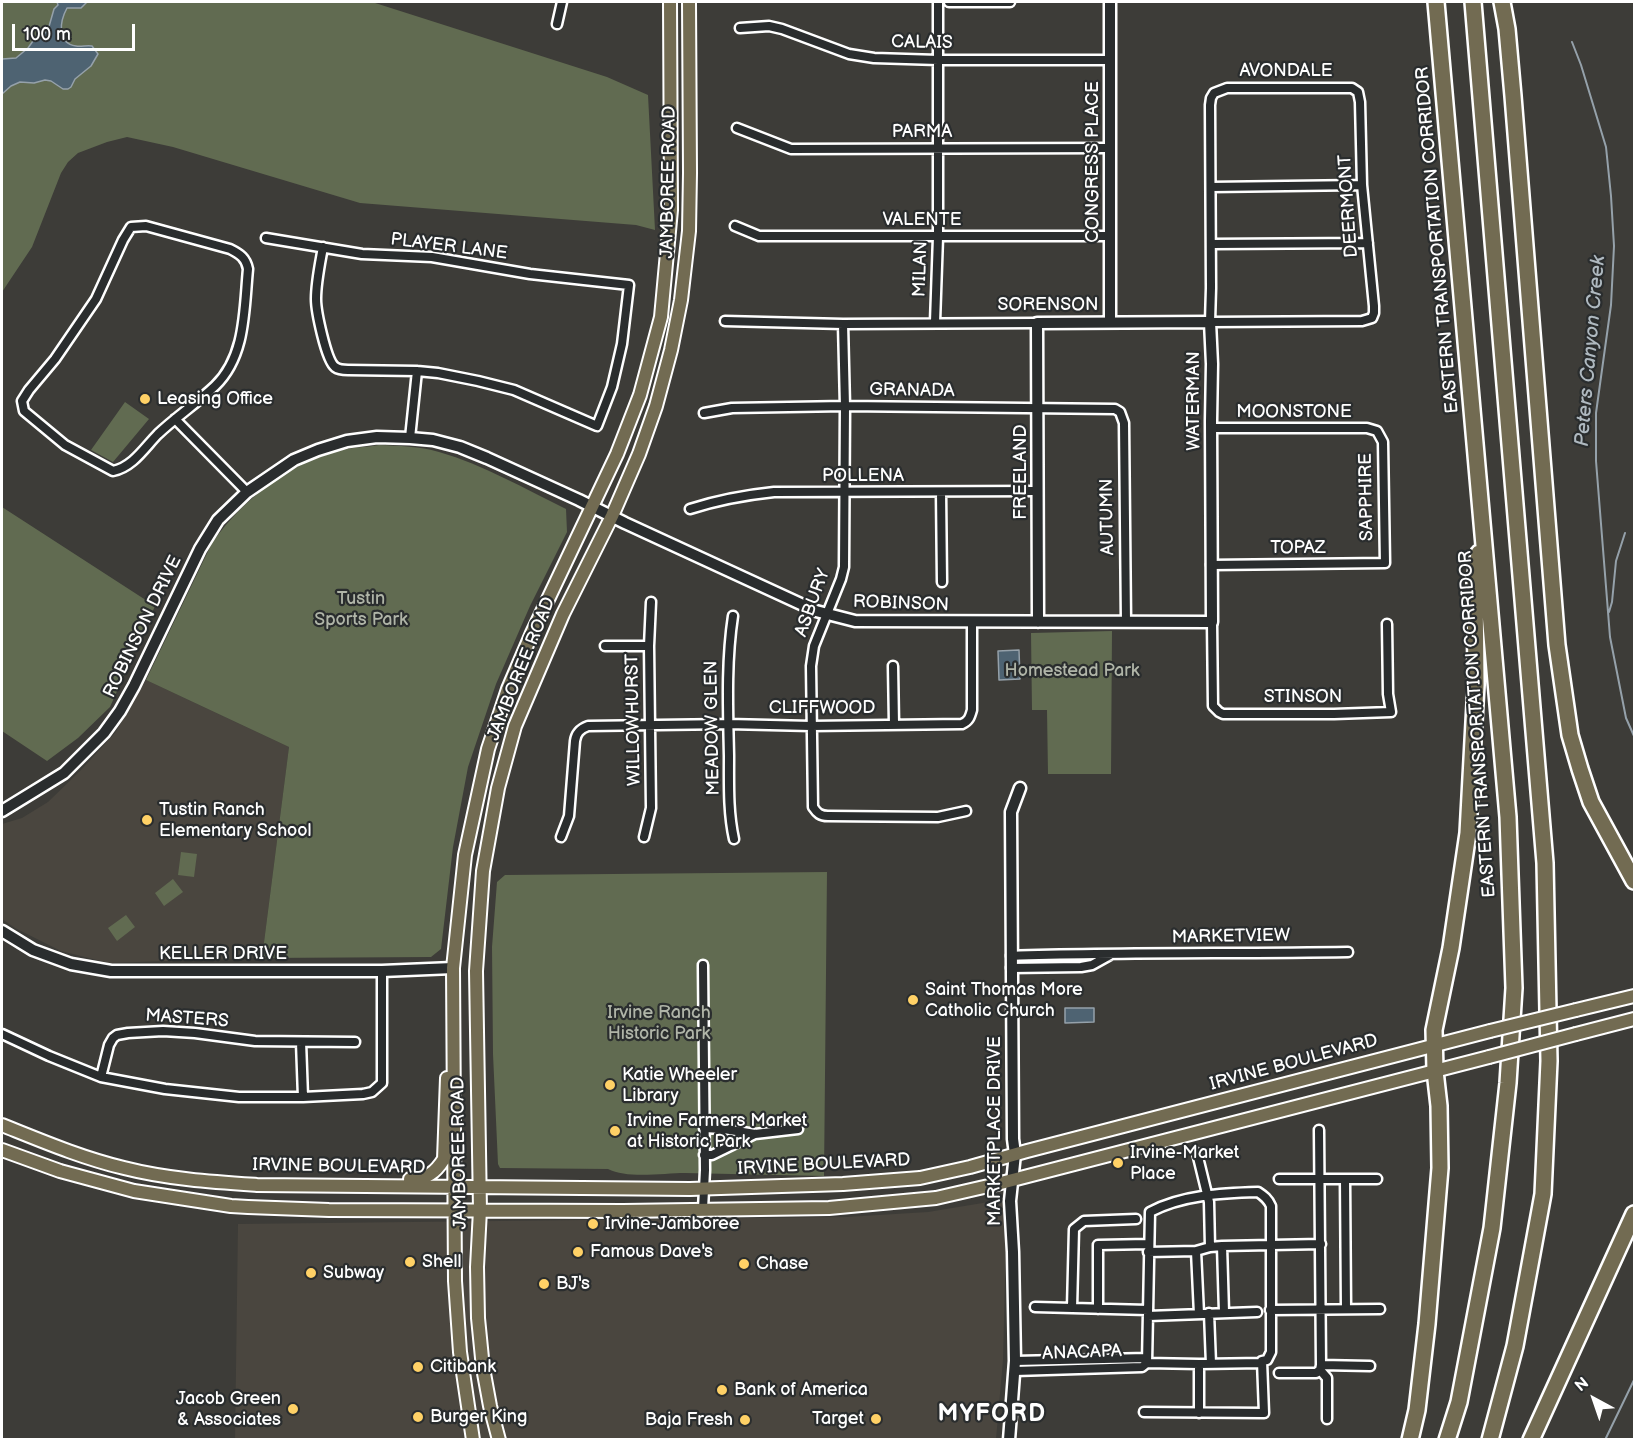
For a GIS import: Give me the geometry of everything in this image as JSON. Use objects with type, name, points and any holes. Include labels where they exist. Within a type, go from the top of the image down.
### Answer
[{"type":"highway","name":"EASTERN TRANSPORTATION CORRIDOR","points":[[1436,2],[1508,817],[1514,988],[1508,1083],[1492,1228],[1459,1402],[1448,1440]]},
{"type":"highway","points":[[1473,2],[1545,863],[1550,1061],[1543,1194],[1515,1346],[1490,1440]]},
{"type":"highway","points":[[1502,2],[1512,84],[1557,645],[1569,735],[1591,802],[1635,881]]},
{"type":"highway","points":[[1410,1440],[1417,1410],[1427,1324],[1440,1168],[1434,1030],[1451,948],[1468,833],[1476,685],[1475,581],[1483,526]]},
{"type":"highway","points":[[1531,1440],[1635,1214]]},
{"type":"main road","name":"JAMBOREE ROAD","points":[[473,1440],[460,1352],[455,1281],[453,968],[465,855],[488,749],[508,689],[617,454],[640,395],[661,317],[672,210],[670,2]]},
{"type":"main road","name":"JAMBOREE ROAD","points":[[499,1440],[483,1368],[478,1318],[477,1267],[480,1210],[476,968],[483,871],[498,788],[515,726],[563,614],[612,516],[639,454],[656,406],[670,350],[681,300],[689,231],[688,2]]},
{"type":"main road","name":"IRVINE BOULEVARD","points":[[2,1125],[71,1153],[125,1169],[198,1181],[257,1185],[704,1188],[843,1184],[920,1178],[970,1167],[1433,1045],[1635,996]]},
{"type":"main road","points":[[2,1150],[60,1171],[134,1191],[231,1206],[329,1210],[623,1211],[829,1208],[918,1201],[1012,1180],[1635,1019]]},
{"type":"main road","points":[[324,1186],[380,1180],[422,1179],[437,1169],[444,1159],[447,1066],[454,1045]]},
{"type":"street","points":[[557,24],[562,2]]},
{"type":"street","name":"MILAN","points":[[935,322],[938,237],[938,2]]},
{"type":"street","points":[[949,2],[1010,2]]},
{"type":"street","name":"CONGRESS PLACE","points":[[1110,2],[1110,321]]},
{"type":"street","name":"CALAIS","points":[[740,28],[769,26],[849,54],[874,58],[1109,60]]},
{"type":"street","name":"AVONDALE","points":[[1214,93],[1227,88],[1352,88],[1358,92]]},
{"type":"street","name":"DEERMONT","points":[[1358,92],[1362,185],[1374,306],[1372,318]]},
{"type":"street","name":"WATERMAN","points":[[1214,93],[1210,105],[1210,322],[1212,693],[1215,710]]},
{"type":"street","name":"PARMA","points":[[737,128],[791,149],[1110,148]]},
{"type":"street","points":[[1211,187],[1362,185]]},
{"type":"street","points":[[146,226],[230,249],[238,253],[246,262],[248,269],[243,333],[235,355],[216,385],[175,419],[132,461],[122,469],[113,471],[64,445],[24,411],[22,401],[28,390],[55,359],[96,299],[131,227],[146,226]]},
{"type":"street","name":"VALENTE","points":[[735,226],[759,236],[1110,236]]},
{"type":"street","name":"PLAYER LANE","points":[[266,238],[362,254],[432,257],[530,274],[629,285],[622,344],[612,387],[597,426],[514,390],[438,373],[417,371]]},
{"type":"street","points":[[1211,244],[1368,243]]},
{"type":"street","points":[[323,247],[316,299],[319,323],[330,361],[340,369],[417,371],[410,438]]},
{"type":"street","name":"SORENSON","points":[[725,321],[843,324],[1362,321],[1372,318]]},
{"type":"street","name":"FREELAND","points":[[1037,323],[1038,622]]},
{"type":"street","name":"ASBURY","points":[[843,324],[844,567],[814,646],[811,666],[813,807],[822,816],[938,817],[966,811]]},
{"type":"street","name":"GRANADA","points":[[704,413],[732,408],[845,406],[1115,409],[1120,412]]},
{"type":"street","name":"AUTUMN","points":[[1120,412],[1124,423],[1126,622]]},
{"type":"street","points":[[175,419],[247,492]]},
{"type":"street","name":"MOONSTONE","points":[[1211,428],[1367,428],[1377,431]]},
{"type":"street","name":"SAPPHIRE","points":[[1377,431],[1383,442],[1385,563]]},
{"type":"street","name":"ROBINSON DRIVE","points":[[2,812],[64,773],[104,733],[134,686],[200,549],[218,520],[247,492],[294,460],[347,441],[377,437],[433,440],[460,447],[487,458],[612,516]]},
{"type":"street","name":"POLLENA","points":[[690,509],[719,500],[774,492],[1038,491]]},
{"type":"street","points":[[941,492],[942,582]]},
{"type":"street","name":"ROBINSON","points":[[612,516],[806,606],[855,621],[1212,622]]},
{"type":"street","name":"TOPAZ","points":[[1211,565],[1385,563]]},
{"type":"street","name":"WILLOWHURST","points":[[645,837],[651,808],[651,602]]},
{"type":"street","name":"MEADOW GLEN","points":[[733,616],[728,645],[730,822],[734,839]]},
{"type":"street","name":"CLIFFWOOD","points":[[561,837],[568,816],[574,741],[579,732],[588,726],[956,725],[967,721],[972,710],[972,622]]},
{"type":"street","name":"STINSON","points":[[1215,710],[1223,714],[1391,712],[1388,694],[1386,624]]},
{"type":"street","points":[[606,646],[650,646]]},
{"type":"street","points":[[893,666],[894,724]]},
{"type":"street","name":"MARKETPLACE DRIVE","points":[[1009,1440],[1015,1366],[1010,1201],[1015,1154],[1011,968],[1011,812],[1020,788]]},
{"type":"street","name":"KELLER DRIVE","points":[[2,931],[33,950],[71,964],[111,971],[382,971],[453,968]]},
{"type":"street","name":"MARKETVIEW","points":[[1011,956],[1081,953],[1348,952]]},
{"type":"street","name":"MARKETVIEW","points":[[1011,968],[1081,967],[1092,965],[1114,954]]},
{"type":"street","points":[[702,965],[704,1209]]},
{"type":"street","points":[[2,1034],[101,1077],[165,1089],[239,1097],[363,1094],[372,1092],[382,1083],[382,971]]},
{"type":"street","name":"MASTERS","points":[[101,1077],[113,1038],[120,1034],[163,1031],[255,1041],[355,1042]]},
{"type":"street","points":[[301,1042],[303,1097]]},
{"type":"street","points":[[704,1128],[755,1134],[798,1130]]},
{"type":"street","points":[[1319,1130],[1321,1368],[1327,1378],[1327,1419]]},
{"type":"street","points":[[704,1155],[712,1155],[755,1134]]},
{"type":"street","points":[[1197,1153],[1207,1196],[1210,1247]]},
{"type":"street","points":[[1279,1179],[1377,1179]]},
{"type":"street","points":[[1345,1179],[1346,1309]]},
{"type":"street","name":"ANACAPA","points":[[1015,1366],[1262,1363],[1267,1360],[1271,1352],[1270,1206],[1269,1200],[1264,1196],[1258,1192],[1216,1194],[1161,1206],[1150,1212],[1146,1363]]},
{"type":"street","points":[[1072,1308],[1074,1229],[1084,1221],[1136,1219]]},
{"type":"street","points":[[1098,1309],[1098,1245],[1196,1251],[1222,1246],[1321,1244]]},
{"type":"street","points":[[1222,1246],[1224,1312]]},
{"type":"street","points":[[1196,1251],[1198,1314]]},
{"type":"street","points":[[1035,1307],[1148,1313],[1257,1312]]},
{"type":"street","points":[[1270,1310],[1380,1309]]},
{"type":"street","points":[[1209,1313],[1211,1364]]},
{"type":"street","name":"ANACAPA","points":[[1144,1412],[1264,1413],[1262,1363]]},
{"type":"street","points":[[1198,1364],[1199,1413]]},
{"type":"street","points":[[1279,1373],[1316,1373],[1321,1368],[1370,1366]]},
{"type":"shaded area","name":"Tustin Ranch Elementary School","points":[[146,680],[289,747],[262,958],[109,963],[61,951],[2,919],[2,824],[22,818],[48,802],[82,769],[115,733]]},
{"type":"shaded area","points":[[1007,1199],[1003,1360],[996,1439],[235,1440],[238,1224],[846,1217],[928,1212]]},
{"type":"green space","points":[[2,2],[372,2],[607,77],[648,95],[655,230],[636,225],[360,203],[173,147],[127,137],[78,153],[68,162],[61,173],[32,247],[2,292]]},
{"type":"green space","points":[[125,402],[149,419],[113,462],[91,450]]},
{"type":"green space","name":"Tustin Sports Park","points":[[379,445],[432,450],[488,470],[566,509],[567,532],[530,606],[496,684],[468,767],[453,847],[441,949],[431,957],[262,958],[289,747],[146,680],[212,543],[239,511],[270,484],[307,462],[347,449]]},
{"type":"green space","points":[[2,507],[155,606],[110,707],[78,738],[47,761],[2,731]]},
{"type":"green space","name":"Homestead Park","points":[[1112,631],[1111,774],[1048,774],[1047,710],[1032,710],[1031,633]]},
{"type":"green space","points":[[181,852],[197,854],[194,877],[178,875]]},
{"type":"green space","name":"Irvine Ranch Historic Park","points":[[827,872],[824,1176],[685,1173],[635,1175],[608,1169],[500,1168],[493,1054],[492,947],[497,882],[505,875]]},
{"type":"green space","points":[[173,879],[183,892],[164,906],[155,893]]},
{"type":"green space","points":[[126,915],[135,927],[117,941],[108,928]]},
{"type":"water","points":[[57,2],[87,2],[81,8],[67,8],[61,31],[65,41],[70,44],[92,46],[98,54],[91,66],[75,79],[68,89],[63,89],[45,80],[34,83],[20,82],[2,94],[2,59],[16,58],[48,30],[54,9],[58,5]]},
{"type":"water","points":[[1019,650],[1020,679],[999,680],[998,651]]},
{"type":"water","points":[[1065,1008],[1094,1008],[1094,1022],[1065,1023]]},
{"type":"waterway","name":"Peters Canyon Creek","points":[[1572,42],[1606,147],[1611,196],[1614,246],[1611,305],[1596,413],[1596,461],[1610,637],[1626,718],[1634,736]]},
{"type":"waterway","points":[[1609,612],[1616,561],[1625,533]]},
{"type":"waterway","name":"Peters Canyon Creek","points":[[1605,1440],[1634,1380]]},
{"type":"place","name":"Leasing Office","points":[[145,399]]},
{"type":"place","name":"Tustin Ranch Elementary School","points":[[147,820]]},
{"type":"place","name":"Saint Thomas More Catholic Church","points":[[913,1000]]},
{"type":"place","name":"Katie Wheeler Library","points":[[610,1085]]},
{"type":"place","name":"Irvine Farmers Market at Historic Park","points":[[615,1131]]},
{"type":"place","name":"Irvine-Market Place","points":[[1118,1163]]},
{"type":"place","name":"Irvine-Jamboree","points":[[593,1224]]},
{"type":"place","name":"Famous Dave's","points":[[578,1252]]},
{"type":"place","name":"Shell","points":[[410,1262]]},
{"type":"place","name":"Chase","points":[[744,1264]]},
{"type":"place","name":"Subway","points":[[311,1273]]},
{"type":"place","name":"BJ's","points":[[544,1284]]},
{"type":"place","name":"Citibank","points":[[418,1367]]},
{"type":"place","name":"Bank of America","points":[[722,1390]]},
{"type":"place","name":"Jacob Green & Associates","points":[[293,1409]]},
{"type":"place","name":"Burger King","points":[[418,1417]]},
{"type":"place","name":"Target","points":[[876,1419]]},
{"type":"place","name":"Baja Fresh","points":[[745,1420]]},
{"type":"district","name":"MYFORD","points":[[992,1415]]}]
